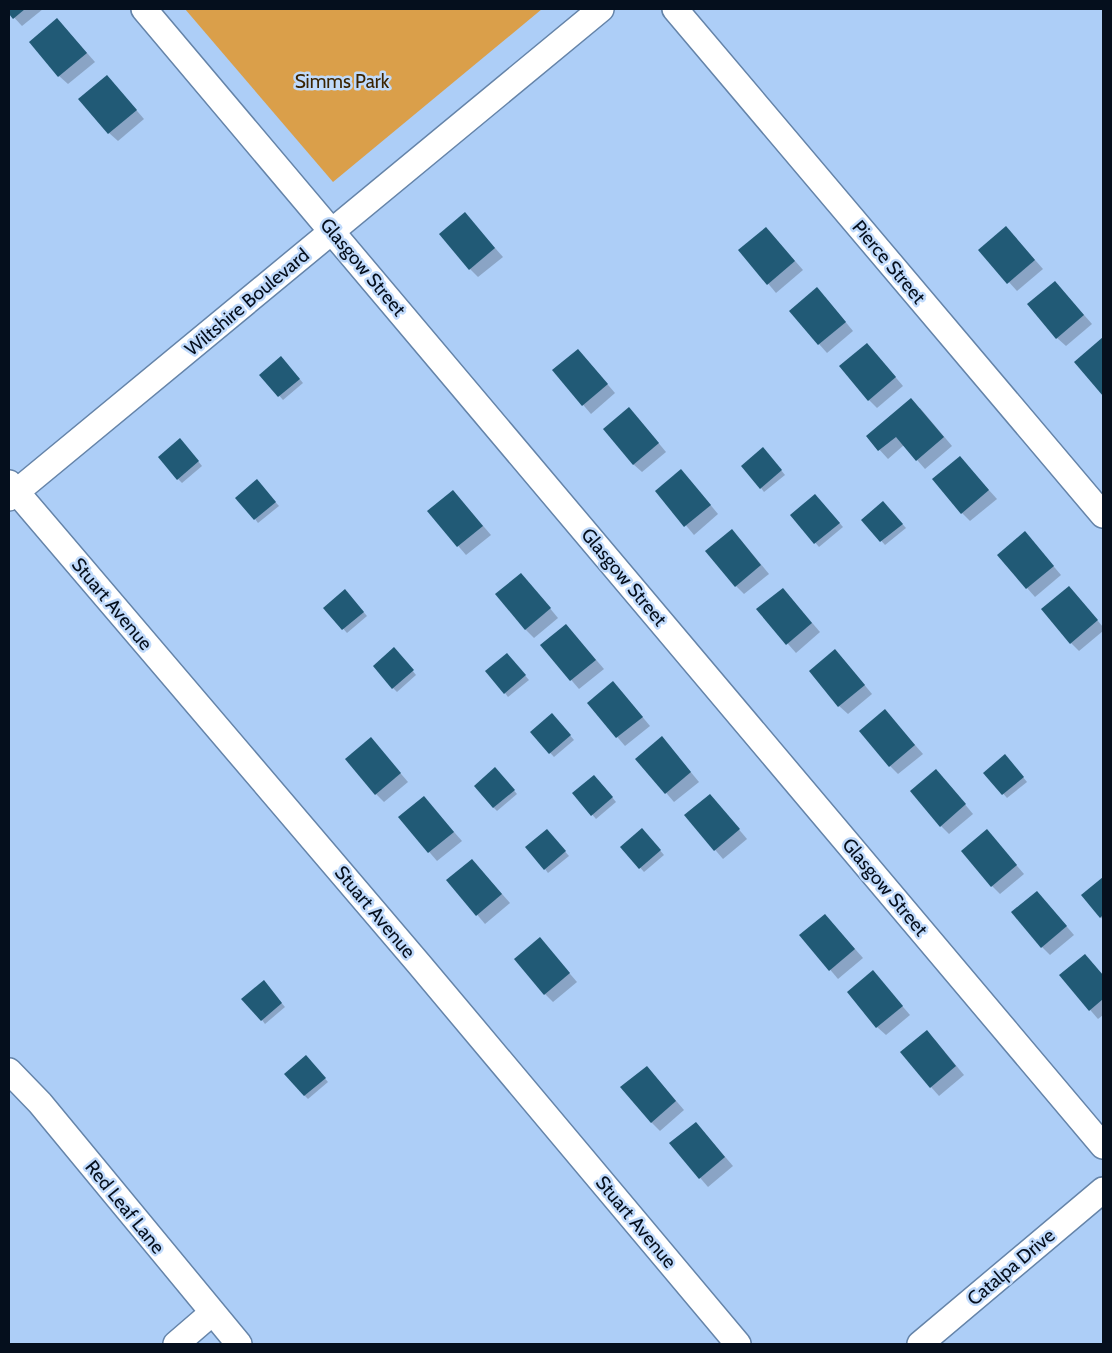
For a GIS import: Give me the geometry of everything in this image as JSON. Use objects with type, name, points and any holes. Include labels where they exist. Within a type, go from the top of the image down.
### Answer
[{"type":"street","name":"Glasgow Street","points":[[144,9],[1103,1146]]},
{"type":"street","name":"Wiltshire Boulevard","points":[[11,491],[332,231],[601,9]]},
{"type":"street","name":"Pierce Street","points":[[674,9],[1103,514]]},
{"type":"street","name":"Stuart Avenue","points":[[11,491],[426,972],[738,1344]]},
{"type":"street","name":"Red Leaf Lane","points":[[9,1071],[40,1103],[238,1344]]},
{"type":"street","name":"Catalpa Drive","points":[[920,1344],[1103,1190]]},
{"type":"street","points":[[176,1344],[212,1313]]},
{"type":"green space","name":"Simms Park","points":[[185,9],[542,9],[333,182]]},
{"type":"building","points":[[9,9],[25,9],[13,19],[9,14]]},
{"type":"building","points":[[57,18],[87,53],[58,77],[29,42]]},
{"type":"building","points":[[107,75],[137,110],[108,134],[78,99]]},
{"type":"building","points":[[465,212],[495,248],[469,270],[439,234]]},
{"type":"building","points":[[1006,226],[1035,260],[1007,284],[978,250]]},
{"type":"building","points":[[766,227],[795,261],[767,285],[738,250]]},
{"type":"building","points":[[1055,281],[1084,315],[1056,339],[1027,304]]},
{"type":"building","points":[[817,287],[846,322],[818,345],[789,311]]},
{"type":"building","points":[[1103,337],[1103,396],[1074,362]]},
{"type":"building","points":[[867,343],[896,377],[868,401],[839,366]]},
{"type":"building","points":[[578,349],[608,384],[582,406],[552,370]]},
{"type":"building","points":[[281,356],[300,379],[278,397],[259,375]]},
{"type":"building","points":[[911,398],[944,437],[916,461],[896,437],[878,451],[866,436]]},
{"type":"building","points":[[629,407],[659,443],[633,465],[603,429]]},
{"type":"building","points":[[180,438],[199,461],[177,480],[158,457]]},
{"type":"building","points":[[763,447],[782,470],[760,489],[741,466]]},
{"type":"building","points":[[960,456],[989,490],[961,514],[932,479]]},
{"type":"building","points":[[681,469],[711,505],[684,527],[655,491]]},
{"type":"building","points":[[257,479],[276,502],[254,520],[235,498]]},
{"type":"building","points":[[453,490],[483,526],[457,547],[427,511]]},
{"type":"building","points":[[815,494],[840,523],[814,544],[790,515]]},
{"type":"building","points":[[883,501],[903,524],[880,542],[861,520]]},
{"type":"building","points":[[732,529],[761,565],[735,587],[705,551]]},
{"type":"building","points":[[1025,531],[1054,566],[1026,589],[997,555]]},
{"type":"building","points":[[521,573],[551,608],[525,630],[495,594]]},
{"type":"building","points":[[1069,586],[1098,620],[1070,644],[1041,609]]},
{"type":"building","points":[[783,588],[812,623],[786,645],[756,609]]},
{"type":"building","points":[[345,589],[364,612],[342,630],[323,608]]},
{"type":"building","points":[[566,624],[596,660],[570,681],[540,645]]},
{"type":"building","points":[[394,647],[414,670],[392,689],[373,666]]},
{"type":"building","points":[[835,649],[865,685],[838,707],[809,671]]},
{"type":"building","points":[[507,653],[526,675],[504,694],[485,671]]},
{"type":"building","points":[[613,681],[643,717],[616,738],[587,703]]},
{"type":"building","points":[[885,709],[915,745],[889,767],[859,731]]},
{"type":"building","points":[[552,713],[571,735],[549,754],[530,732]]},
{"type":"building","points":[[662,736],[691,772],[665,794],[635,759]]},
{"type":"building","points":[[371,737],[401,773],[375,795],[345,759]]},
{"type":"building","points":[[1005,754],[1024,777],[1002,795],[983,773]]},
{"type":"building","points":[[495,767],[515,790],[493,808],[474,786]]},
{"type":"building","points":[[936,769],[966,804],[940,827],[910,791]]},
{"type":"building","points":[[594,775],[613,797],[591,816],[572,793]]},
{"type":"building","points":[[710,794],[740,829],[714,851],[684,815]]},
{"type":"building","points":[[424,796],[454,832],[428,853],[398,817]]},
{"type":"building","points":[[642,828],[661,850],[639,869],[620,847]]},
{"type":"building","points":[[547,829],[566,851],[544,870],[525,847]]},
{"type":"building","points":[[987,829],[1017,865],[991,887],[961,851]]},
{"type":"building","points":[[472,859],[502,894],[476,916],[446,880]]},
{"type":"building","points":[[1103,877],[1103,915],[1100,918],[1081,895]]},
{"type":"building","points":[[1037,891],[1067,926],[1041,948],[1011,912]]},
{"type":"building","points":[[825,914],[855,949],[829,971],[799,935]]},
{"type":"building","points":[[540,937],[570,973],[544,995],[514,959]]},
{"type":"building","points":[[1085,954],[1103,975],[1103,999],[1089,1011],[1059,975]]},
{"type":"building","points":[[873,970],[903,1006],[876,1028],[847,992]]},
{"type":"building","points":[[264,980],[282,1003],[261,1021],[241,999]]},
{"type":"building","points":[[927,1030],[956,1066],[930,1088],[900,1052]]},
{"type":"building","points":[[306,1055],[326,1078],[304,1096],[284,1074]]},
{"type":"building","points":[[647,1066],[676,1101],[651,1123],[620,1087]]},
{"type":"building","points":[[696,1122],[725,1157],[699,1179],[669,1143]]}]
